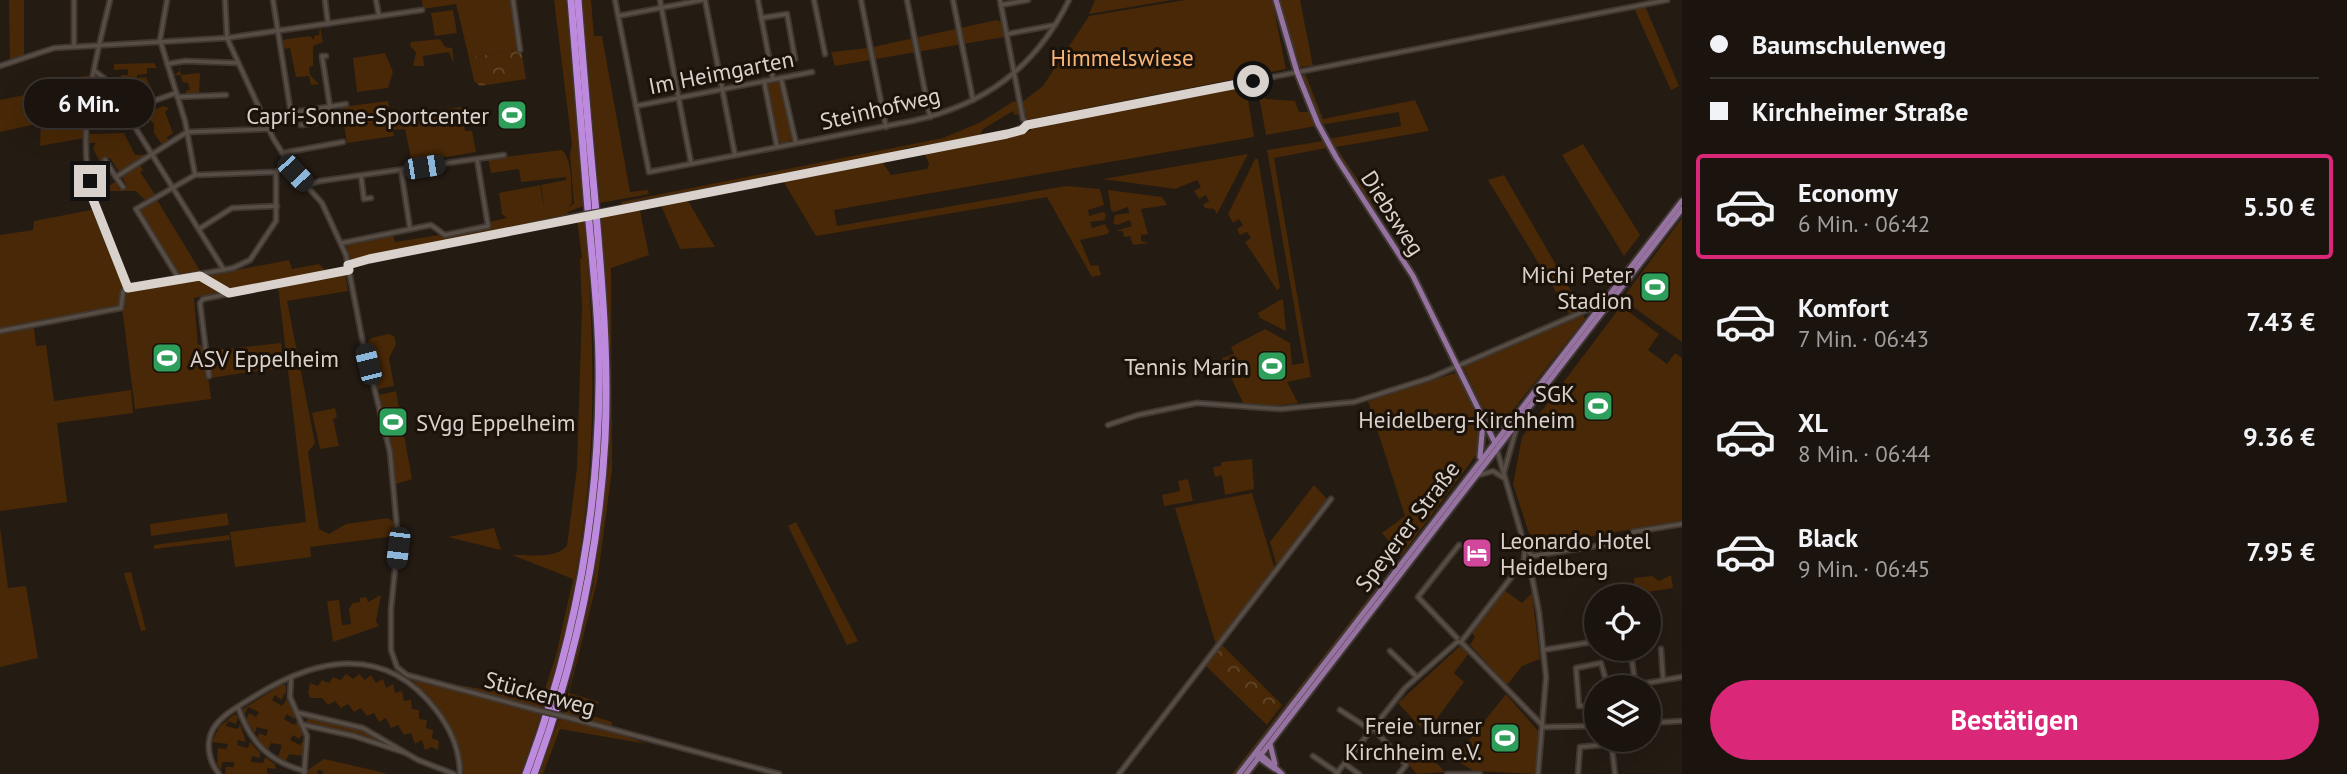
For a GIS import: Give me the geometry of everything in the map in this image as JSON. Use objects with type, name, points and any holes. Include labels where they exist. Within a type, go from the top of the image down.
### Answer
[{"type":"highway","points":[[526,774],[553,697],[573,621],[588,538],[598,438],[598,330],[571,0]]},
{"type":"highway","points":[[534,774],[559,699],[580,621],[598,521],[605,439],[605,323],[578,0]]},
{"type":"main road","name":"Diebsweg","points":[[1276,0],[1297,72],[1336,157],[1392,240],[1459,366],[1497,450]]},
{"type":"main road","name":"Speyerer Straße","points":[[1246,773],[1478,461],[1682,201]]},
{"type":"main road","name":"Speyerer Straße","points":[[1239,774],[1271,741],[1682,209]]},
{"type":"main road","points":[[1478,461],[1483,447],[1484,422],[1496,427],[1509,422]]},
{"type":"main road","points":[[1271,741],[1270,753],[1280,771]]},
{"type":"main road","points":[[1258,754],[1268,766]]},
{"type":"main road","points":[[1258,754],[1280,771]]},
{"type":"main road","points":[[1246,773],[1258,765],[1280,771]]},
{"type":"street","points":[[74,0],[74,46]]},
{"type":"street","points":[[110,0],[84,124],[92,197],[128,288]]},
{"type":"street","points":[[167,0],[160,40],[187,132],[195,175]]},
{"type":"street","points":[[225,0],[227,37]]},
{"type":"street","points":[[273,0],[291,114]]},
{"type":"street","points":[[325,0],[328,24]]},
{"type":"street","points":[[376,0],[379,16]]},
{"type":"street","points":[[615,0],[636,107]]},
{"type":"street","points":[[660,0],[691,164]]},
{"type":"street","points":[[618,16],[703,0],[735,155]]},
{"type":"street","points":[[758,0],[773,79]]},
{"type":"street","points":[[814,0],[825,54]]},
{"type":"street","points":[[861,0],[886,127]]},
{"type":"street","points":[[907,0],[930,117]]},
{"type":"street","points":[[953,0],[972,100]]},
{"type":"street","points":[[1027,125],[1023,119],[1000,3],[1028,0]]},
{"type":"street","name":"Steinhofweg","points":[[636,107],[649,172],[930,117],[972,100],[1015,74],[1055,25],[1069,0]]},
{"type":"street","points":[[209,376],[200,303],[203,299],[581,215],[1007,134],[1022,130],[1027,125],[1667,0]]},
{"type":"street","points":[[513,2],[520,50]]},
{"type":"street","points":[[1,67],[48,50],[74,46],[227,37],[422,10]]},
{"type":"street","points":[[761,18],[787,14],[795,59],[770,64]]},
{"type":"street","points":[[1007,34],[1055,25]]},
{"type":"street","name":"Stückerweg","points":[[227,37],[288,164],[323,204],[342,243],[389,448],[398,539],[391,609],[391,650],[401,671],[424,681],[779,774]]},
{"type":"street","points":[[301,125],[332,120],[322,56],[326,56]]},
{"type":"street","points":[[167,64],[185,61],[238,62]]},
{"type":"street","points":[[95,71],[105,79],[224,270]]},
{"type":"street","name":"Im Heimgarten","points":[[636,107],[812,72]]},
{"type":"street","points":[[780,78],[796,143]]},
{"type":"street","points":[[764,81],[777,147]]},
{"type":"street","points":[[127,115],[139,106],[177,95],[226,94]]},
{"type":"street","points":[[264,117],[346,104]]},
{"type":"street","points":[[117,177],[187,132],[269,129]]},
{"type":"street","points":[[282,153],[343,142]]},
{"type":"street","points":[[306,186],[504,155]]},
{"type":"street","points":[[342,243],[431,225],[445,234],[488,226],[477,159]]},
{"type":"street","points":[[105,160],[123,187]]},
{"type":"street","points":[[179,279],[136,209],[195,175],[276,172],[288,164]]},
{"type":"street","points":[[401,170],[410,229]]},
{"type":"street","points":[[0,331],[121,308],[123,292],[128,288],[200,276],[250,260],[276,221],[276,172]]},
{"type":"street","points":[[361,176],[365,199],[371,198]]},
{"type":"street","points":[[199,229],[232,208],[277,205]]},
{"type":"street","points":[[200,276],[229,293]]},
{"type":"street","points":[[1108,425],[1178,406],[1210,403],[1254,409],[1353,402],[1395,391],[1459,366],[1603,303]]},
{"type":"street","points":[[1504,476],[1507,451],[1518,422]]},
{"type":"street","points":[[1314,756],[1337,773],[1417,677],[1459,640],[1526,561],[1528,555],[1497,450]]},
{"type":"street","points":[[1475,478],[1490,471],[1504,476]]},
{"type":"street","points":[[1119,774],[1331,499]]},
{"type":"street","points":[[1528,555],[1627,541],[1637,531],[1682,524]]},
{"type":"street","points":[[1459,545],[1418,597],[1544,727],[1584,726]]},
{"type":"street","points":[[1528,555],[1526,561],[1543,650],[1546,693],[1538,774]]},
{"type":"street","points":[[1543,650],[1584,643]]},
{"type":"street","points":[[1661,649],[1663,678],[1682,677]]},
{"type":"street","points":[[1390,651],[1417,677]]},
{"type":"street","points":[[217,772],[209,750],[211,733],[222,719],[276,683],[342,663],[363,662],[389,670],[415,687],[444,720],[454,744],[460,774]]},
{"type":"street","points":[[1584,706],[1579,706],[1576,668],[1601,663],[1604,675]]},
{"type":"street","points":[[238,707],[248,733],[262,750],[279,762],[305,773],[308,748],[304,725],[290,697],[291,678]]},
{"type":"street","points":[[1340,710],[1371,729],[1406,765],[1399,774]]},
{"type":"street","points":[[299,713],[363,728],[454,774]]},
{"type":"street","points":[[1661,722],[1682,721]]},
{"type":"street","points":[[304,725],[408,753]]},
{"type":"street","points":[[1578,774],[1580,747],[1584,746]]},
{"type":"street","points":[[1612,752],[1615,774]]},
{"type":"street","points":[[1345,764],[1359,774]]},
{"type":"street","points":[[1447,774],[1480,774]]},
{"type":"green space","points":[[9,0],[24,0],[24,56],[10,61]]},
{"type":"green space","points":[[422,0],[512,0],[521,49],[469,58],[456,4],[423,9]]},
{"type":"green space","points":[[554,0],[566,0],[584,206],[567,212],[571,216],[351,260],[346,244],[393,235],[395,242],[490,227],[489,222],[507,218],[502,214],[499,193],[540,185],[545,211],[541,185],[566,180],[566,177],[521,182],[519,169],[491,173],[488,159],[562,150],[571,175],[572,203],[568,207],[574,204],[570,154],[572,145]]},
{"type":"green space","points":[[582,0],[591,0],[594,36],[602,36],[630,192],[648,190],[649,194],[600,203]]},
{"type":"green space","points":[[1095,0],[1172,0],[1089,14]]},
{"type":"green space","name":"Himmelswiese","points":[[1185,0],[1272,0],[1286,69],[1027,120],[1022,102],[1043,86],[1089,16]]},
{"type":"green space","points":[[1279,0],[1300,0],[1313,66],[1298,67]]},
{"type":"green space","points":[[1645,6],[1679,86],[1671,90],[1634,8]]},
{"type":"green space","points":[[453,10],[457,33],[435,36],[431,13]]},
{"type":"green space","points":[[997,20],[1001,22],[1004,37],[835,66],[831,52],[868,48]]},
{"type":"green space","points":[[320,27],[323,42],[313,46],[313,66],[309,67],[310,75],[319,84],[311,85],[309,76],[296,77],[290,48],[285,49],[281,40],[310,36],[314,40],[314,36],[319,35]]},
{"type":"green space","points":[[440,39],[445,47],[452,48],[454,64],[449,52],[423,56],[424,66],[413,66],[416,52],[410,46],[411,42]]},
{"type":"green space","points":[[521,49],[526,79],[480,86],[474,81],[469,58]]},
{"type":"green space","points":[[385,53],[393,72],[388,88],[357,92],[353,58]]},
{"type":"green space","points":[[154,63],[157,68],[147,68],[147,74],[137,75],[137,78],[146,77],[152,91],[143,89],[145,96],[139,104],[127,82],[120,86],[117,82],[121,81],[121,75],[128,75],[128,69],[114,70],[114,64]]},
{"type":"green space","points":[[179,66],[181,75],[200,73],[199,94],[186,95],[186,91],[190,89],[188,83],[183,82],[180,75],[173,75],[179,72]]},
{"type":"green space","points":[[1305,73],[1323,119],[1415,100],[1429,131],[1336,147],[1379,211],[1361,192],[1328,139],[1401,126],[1399,112],[1320,125],[1302,77]]},
{"type":"green space","points":[[92,75],[83,122],[84,138],[40,146],[41,123],[0,132],[0,100],[45,91],[47,81]]},
{"type":"green space","points":[[778,80],[783,86],[793,139],[783,144],[777,140],[767,88],[768,83]]},
{"type":"green space","points":[[1262,81],[1265,99],[1295,101],[1299,112],[1309,112],[1316,126],[1266,135],[1257,85],[1246,87],[1254,137],[834,210],[837,226],[1066,186],[1100,189],[1104,205],[1088,210],[1089,216],[1103,212],[1106,214],[1105,220],[1090,222],[1092,228],[1105,224],[1108,234],[1080,240],[1091,266],[1098,265],[1101,275],[1092,277],[1047,197],[816,236],[782,179],[881,160],[891,175],[927,169],[929,164],[924,152],[1030,131],[1035,125]]},
{"type":"green space","points":[[388,101],[392,124],[429,119],[429,112],[461,107],[465,131],[472,131],[476,152],[412,163],[405,129],[393,130],[394,136],[347,143],[341,107]]},
{"type":"green space","points":[[1014,101],[1017,102],[1020,114],[1015,115],[1013,111],[983,129],[979,137],[907,148],[880,157],[783,173],[654,200],[650,198],[622,206],[621,202],[943,138],[981,122]]},
{"type":"green space","points":[[163,106],[169,108],[165,112],[173,133],[167,137],[169,142],[163,146],[154,133],[154,124],[145,114]]},
{"type":"green space","points":[[124,133],[135,155],[148,155],[120,173],[110,158],[100,162],[93,148],[96,143],[89,143],[89,134]]},
{"type":"green space","points":[[1323,141],[1326,148],[1274,158],[1311,377],[1287,382],[1298,403],[1274,406],[1244,405],[1222,358],[1234,354],[1231,347],[1265,329],[1290,343],[1292,365],[1304,363],[1267,150]]},
{"type":"green space","points":[[1583,144],[1640,235],[1624,256],[1562,155]]},
{"type":"green space","points":[[1248,154],[1217,214],[1214,209],[1205,208],[1203,205],[1209,201],[1206,195],[1199,199],[1194,191],[1201,187],[1197,180],[1175,189],[1103,179]]},
{"type":"green space","points":[[1255,159],[1258,159],[1280,288],[1277,290],[1245,242],[1251,238],[1247,232],[1240,235],[1237,229],[1243,225],[1239,219],[1233,223],[1228,214]]},
{"type":"green space","points":[[140,165],[143,170],[140,172],[156,196],[145,200],[136,191],[107,191],[95,194],[94,188],[105,188],[117,181],[119,189],[127,186],[122,176]]},
{"type":"green space","points":[[1504,175],[1581,308],[1570,315],[1488,180]]},
{"type":"green space","points":[[1108,190],[1162,197],[1167,205],[1141,209],[1148,234],[1141,235],[1141,241],[1149,243],[1133,245],[1130,236],[1124,237],[1123,231],[1115,231],[1132,226],[1130,220],[1117,225],[1113,223],[1115,215],[1129,213],[1128,207],[1114,212],[1111,210]]},
{"type":"green space","points":[[684,198],[715,247],[680,249],[660,203]]},
{"type":"green space","points":[[157,200],[202,274],[181,277],[140,210]]},
{"type":"green space","points":[[639,206],[649,255],[611,268],[612,470],[597,582],[569,693],[599,702],[589,715],[612,722],[611,728],[563,714],[593,586],[609,461],[611,358],[601,214]]},
{"type":"green space","points":[[96,209],[127,291],[289,260],[292,269],[319,264],[325,270],[194,298],[198,345],[204,345],[211,399],[135,409],[122,308],[128,306],[0,329],[0,235],[33,230],[34,221]]},
{"type":"green space","points":[[584,217],[590,292],[591,432],[587,499],[578,566],[564,633],[521,774],[464,774],[457,746],[446,722],[411,679],[538,713],[539,708],[440,682],[542,699],[556,655],[573,579],[512,555],[548,555],[567,546],[577,468],[582,308],[582,258],[577,219]]},
{"type":"green space","points":[[1682,218],[1682,342],[1622,299]]},
{"type":"green space","points":[[345,273],[348,291],[287,301],[315,443],[308,452],[319,529],[329,534],[346,524],[388,518],[396,524],[395,536],[310,547],[311,557],[235,567],[230,532],[306,522],[278,286]]},
{"type":"green space","points":[[1283,300],[1286,331],[1260,318],[1258,313]]},
{"type":"green space","name":"SGK Heidelberg-Kirchheim","points":[[1621,306],[1659,334],[1648,350],[1667,364],[1675,353],[1682,358],[1682,521],[1533,546],[1513,484],[1522,437]]},
{"type":"green space","points":[[1583,315],[1585,319],[1506,419],[1494,421],[1481,405],[1463,366]]},
{"type":"green space","points":[[34,327],[36,346],[46,345],[54,401],[131,390],[133,413],[57,423],[67,502],[0,511],[0,333]]},
{"type":"green space","points":[[389,334],[394,336],[396,344],[389,358],[394,386],[377,389],[366,344],[371,338]]},
{"type":"green space","points":[[281,343],[285,367],[210,378],[208,351]]},
{"type":"green space","points":[[1458,372],[1477,423],[1479,434],[1476,455],[1401,556],[1382,533],[1405,516],[1368,401]]},
{"type":"green space","name":"SVgg Eppelheim","points":[[396,391],[412,479],[396,484],[393,454],[379,395]]},
{"type":"green space","points":[[335,408],[337,417],[333,419],[339,446],[320,449],[312,413]]},
{"type":"green space","points":[[1252,459],[1254,489],[1225,495],[1222,475],[1215,477],[1213,467],[1221,466],[1221,462]]},
{"type":"green space","points":[[1188,479],[1193,501],[1164,506],[1162,495],[1180,491],[1178,481]]},
{"type":"green space","points":[[1314,485],[1327,499],[1277,567],[1270,542]]},
{"type":"green space","points":[[1252,493],[1275,570],[1216,645],[1175,508]]},
{"type":"green space","points":[[227,513],[229,525],[151,536],[150,524]]},
{"type":"green space","points":[[796,522],[858,641],[847,645],[788,526]]},
{"type":"green space","points":[[0,527],[8,588],[26,586],[38,658],[0,667]]},
{"type":"green space","points":[[494,528],[501,550],[448,537]]},
{"type":"green space","points":[[229,535],[230,540],[154,549],[154,545]]},
{"type":"green space","points":[[1392,569],[1237,774],[1232,774],[1377,587]]},
{"type":"green space","points":[[131,572],[146,630],[141,631],[124,573]]},
{"type":"green space","points":[[1671,575],[1673,588],[1661,590],[1661,584],[1634,584],[1634,578],[1652,576],[1659,581]]},
{"type":"green space","points":[[1504,590],[1522,603],[1532,593],[1540,659],[1522,666],[1507,685],[1470,645],[1475,637],[1472,633]]},
{"type":"green space","points":[[381,595],[376,621],[379,626],[333,642],[327,601],[339,600],[342,625],[351,624],[349,609],[353,603],[366,597],[368,602]]},
{"type":"green space","points":[[1221,644],[1282,705],[1267,725],[1205,665]]},
{"type":"green space","points":[[1460,646],[1468,654],[1454,673],[1464,682],[1426,733],[1398,703]]},
{"type":"green space","points":[[346,674],[353,679],[359,674],[365,680],[371,675],[376,683],[383,679],[386,688],[393,684],[395,693],[402,691],[404,701],[411,700],[412,709],[419,710],[419,719],[427,720],[426,728],[433,730],[432,738],[439,741],[438,750],[432,747],[425,750],[422,740],[415,744],[411,733],[404,735],[398,725],[391,728],[386,718],[379,722],[374,713],[367,716],[361,708],[354,712],[348,704],[341,708],[335,701],[328,705],[322,698],[311,698],[308,694],[310,683],[318,686],[322,680],[329,683],[333,677],[341,680]]},
{"type":"green space","points":[[281,685],[286,685],[286,692],[281,700],[275,695],[272,700],[282,706],[287,699],[296,714],[294,719],[287,714],[284,719],[294,725],[299,720],[303,734],[299,739],[293,735],[290,740],[300,745],[304,740],[303,756],[289,754],[286,761],[278,757],[282,745],[271,743],[268,750],[257,740],[259,733],[266,736],[268,730],[257,727],[255,733],[246,720],[249,713],[256,717],[259,712],[248,707],[244,715],[243,709]]},
{"type":"green space","name":"Freie Turner Kirchheim e.V.","points":[[1506,694],[1539,732],[1535,774],[1474,771],[1454,759]]},
{"type":"green space","points":[[235,714],[238,717],[236,724],[228,721],[226,726],[238,729],[240,724],[246,742],[238,740],[237,745],[248,748],[250,742],[260,753],[260,758],[252,756],[251,762],[263,763],[265,757],[275,764],[276,769],[267,768],[267,773],[270,774],[225,774],[226,767],[234,767],[234,762],[222,762],[221,770],[217,764],[218,748],[226,749],[228,744],[212,742],[219,727]]},
{"type":"green space","points":[[309,716],[362,729],[401,750],[366,737],[313,726],[306,721]]},
{"type":"green space","points":[[559,719],[611,731],[647,744],[560,729],[543,774],[539,774]]},
{"type":"green space","points":[[1421,747],[1445,772],[1417,774],[1408,764]]},
{"type":"green space","points":[[324,759],[387,774],[323,774],[323,771],[318,770],[317,774],[308,774],[309,769]]},
{"type":"place","name":"Capri-Sonne-Sportcenter","points":[[512,115]]},
{"type":"place","name":"Michi Peter Stadion","points":[[1655,287]]},
{"type":"place","name":"ASV Eppelheim","points":[[167,358]]},
{"type":"place","name":"Tennis Marin","points":[[1272,366]]},
{"type":"place","name":"SGK Heidelberg-Kirchheim","points":[[1598,406]]},
{"type":"place","name":"SVgg Eppelheim","points":[[393,422]]},
{"type":"place","name":"Leonardo Hotel Heidelberg","points":[[1477,553]]},
{"type":"place","name":"Freie Turner Kirchheim e.V.","points":[[1505,738]]},
{"type":"route","points":[[90,181],[92,197],[128,288],[200,276],[229,293],[349,270],[348,265],[369,259],[1007,134],[1022,130],[1027,125],[1253,81]]}]
